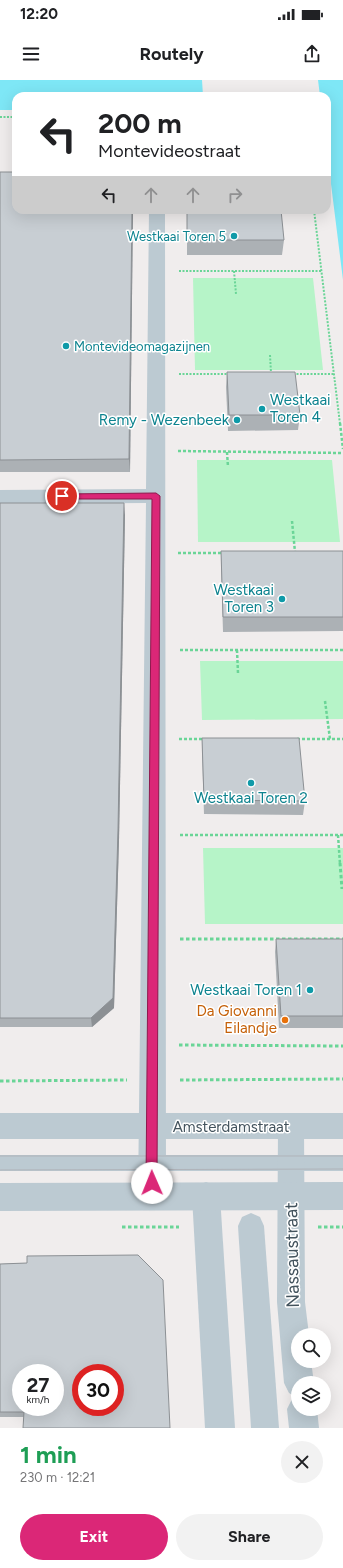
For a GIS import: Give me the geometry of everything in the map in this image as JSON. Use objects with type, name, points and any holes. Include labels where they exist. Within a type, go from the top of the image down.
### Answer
[{"type":"street","points":[[152,1196],[157,214]]},
{"type":"street","points":[[0,497],[156,496]]},
{"type":"street","name":"Amsterdamstraat","points":[[0,1126],[343,1126]]},
{"type":"street","name":"Nassaustraat","points":[[291,1126],[292,1302],[298,1376]]},
{"type":"street","points":[[206,1196],[220,1428]]},
{"type":"street","points":[[0,1197],[343,1196]]},
{"type":"street","points":[[250,1226],[265,1428]]},
{"type":"street","points":[[303,1416],[304,1428]]},
{"type":"lane","points":[[0,1162],[343,1163]]},
{"type":"path","points":[[0,118],[12,117]]},
{"type":"path","points":[[314,214],[343,450]]},
{"type":"path","points":[[234,271],[236,294]]},
{"type":"path","points":[[157,272],[322,271]]},
{"type":"path","points":[[264,374],[271,374],[270,355]]},
{"type":"path","points":[[156,374],[233,374]]},
{"type":"path","points":[[292,374],[334,374]]},
{"type":"path","points":[[156,451],[343,453]]},
{"type":"path","points":[[227,452],[228,467]]},
{"type":"path","points":[[288,553],[295,553],[292,521]]},
{"type":"path","points":[[156,553],[225,553]]},
{"type":"path","points":[[155,650],[343,650]]},
{"type":"path","points":[[237,650],[238,673]]},
{"type":"path","points":[[325,701],[330,739]]},
{"type":"path","points":[[154,740],[210,739]]},
{"type":"path","points":[[290,739],[343,739]]},
{"type":"path","points":[[153,835],[343,835]]},
{"type":"path","points":[[338,835],[342,889]]},
{"type":"path","points":[[153,939],[343,939]]},
{"type":"path","points":[[153,1045],[343,1046]]},
{"type":"green space","points":[[193,278],[313,278],[323,370],[195,370]]},
{"type":"green space","points":[[197,460],[332,460],[340,542],[198,542]]},
{"type":"green space","points":[[200,661],[343,661],[343,719],[202,720]]},
{"type":"green space","points":[[203,848],[343,848],[343,924],[205,924]]},
{"type":"water","points":[[0,80],[202,80],[203,92],[12,92],[12,110],[0,110]]},
{"type":"water","points":[[318,80],[343,80],[343,280],[331,184],[331,92],[320,92]]},
{"type":"building","name":"Montevideomagazijnen","points":[[0,172],[12,172],[12,214],[132,214],[129,459],[0,460]]},
{"type":"building","name":"Westkaai Toren 5","points":[[187,214],[281,214],[284,240],[187,240]]},
{"type":"building","name":"Westkaai Toren 4","points":[[227,372],[295,372],[300,415],[229,415]]},
{"type":"building","points":[[0,503],[124,503],[118,830],[113,998],[91,1018],[0,1018]]},
{"type":"building","name":"Westkaai Toren 3","points":[[221,551],[343,551],[343,617],[223,617]]},
{"type":"building","name":"Westkaai Toren 2","points":[[202,738],[299,738],[305,801],[204,800]]},
{"type":"building","name":"Westkaai Toren 1","points":[[276,939],[343,939],[343,1016],[281,1016]]},
{"type":"building","points":[[138,1255],[163,1280],[170,1428],[23,1428],[24,1416],[64,1416],[64,1364],[12,1364],[12,1412],[0,1412],[0,1264],[27,1263],[27,1256]]},
{"type":"tram line","points":[[0,1156],[343,1156]]},
{"type":"tram line","points":[[0,1170],[343,1169]]},
{"type":"place","name":"Westkaai Toren 5","points":[[234,236]]},
{"type":"place","name":"Montevideomagazijnen","points":[[66,346]]},
{"type":"place","name":"Westkaai Toren 4","points":[[262,409]]},
{"type":"place","name":"Remy - Wezenbeek","points":[[237,420]]},
{"type":"place","name":"Westkaai Toren 3","points":[[282,599]]},
{"type":"place","name":"Westkaai Toren 2","points":[[251,783]]},
{"type":"place","name":"Westkaai Toren 1","points":[[310,990]]},
{"type":"place","name":"Da Giovanni Eilandje","points":[[285,1020]]},
{"type":"route","points":[[62,496],[156,496],[152,1183]]}]
